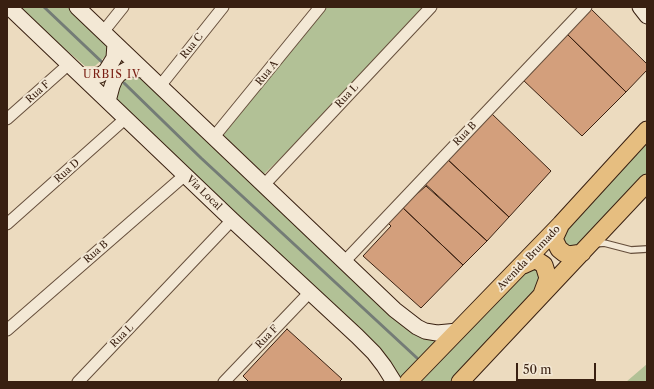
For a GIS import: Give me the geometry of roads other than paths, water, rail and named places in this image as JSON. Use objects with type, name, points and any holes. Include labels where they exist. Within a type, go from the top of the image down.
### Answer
[{"type":"main road","name":"Avenida Brumado","points":[[408,382],[562,224],[647,130]]},
{"type":"main road","points":[[460,382],[647,183]]},
{"type":"main road","points":[[562,224],[554,239],[556,245],[564,253],[569,255],[586,249]]},
{"type":"main road","points":[[523,265],[534,260],[544,265],[548,278],[541,296]]},
{"type":"street","points":[[77,7],[263,186],[395,310],[417,327],[425,331],[437,333],[458,331]]},
{"type":"street","points":[[103,32],[123,7]]},
{"type":"street","name":"Rua C","points":[[160,86],[224,7]]},
{"type":"street","name":"Rua A","points":[[213,138],[320,7]]},
{"type":"street","name":"Rua L","points":[[263,186],[431,7]]},
{"type":"street","name":"Rua B","points":[[344,262],[586,7]]},
{"type":"street","points":[[640,7],[647,16]]},
{"type":"street","name":"Via Local","points":[[9,9],[83,77],[232,220],[374,353],[394,382]]},
{"type":"street","points":[[83,77],[100,75],[106,71],[114,58],[115,43]]},
{"type":"street","name":"Rua F","points":[[7,119],[69,64]]},
{"type":"street","points":[[108,101],[115,79],[120,74],[126,70],[143,70]]},
{"type":"street","name":"Rua D","points":[[7,224],[126,118]]},
{"type":"street","name":"Rua B","points":[[7,330],[185,175]]},
{"type":"street","name":"Rua L","points":[[78,382],[232,220]]},
{"type":"street","name":"Rua F","points":[[224,382],[310,292]]},
{"type":"lane","points":[[586,249],[604,243],[631,250],[647,249]]},
{"type":"waterway","points":[[44,7],[104,64]]},
{"type":"waterway","points":[[124,83],[201,158],[417,358]]},
{"type":"district","name":"URBIS IV","points":[[112,75]]}]
